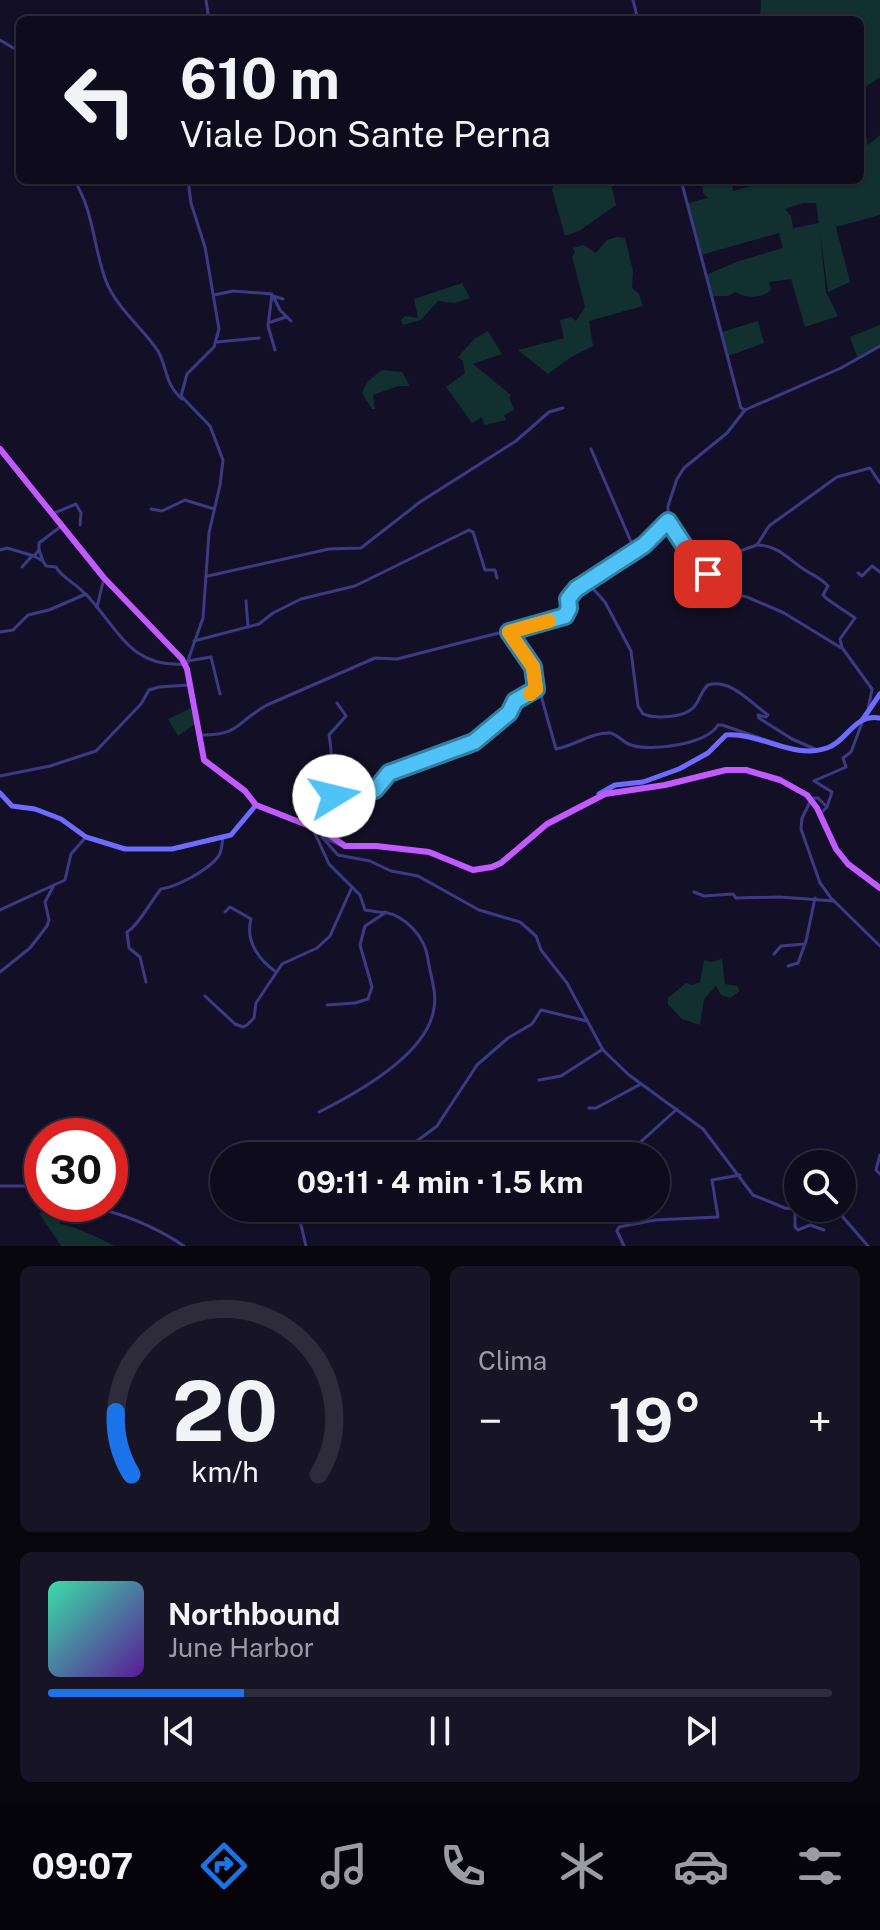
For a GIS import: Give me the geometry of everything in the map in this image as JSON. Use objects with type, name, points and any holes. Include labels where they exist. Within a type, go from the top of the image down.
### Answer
[{"type":"main road","points":[[1,452],[104,578],[186,664],[202,755],[207,764],[245,791],[256,805],[319,830],[345,846],[429,852],[465,868],[483,869],[501,863],[542,828],[614,788],[665,785],[726,770],[746,770],[796,787],[811,799],[831,840],[848,864],[880,888]]},
{"type":"main road","points":[[542,828],[614,788]]},
{"type":"street","points":[[76,184],[90,213],[107,284],[123,310],[158,351],[163,359],[166,378],[210,426],[222,453],[222,471],[209,533],[203,618],[186,664]]},
{"type":"street","points":[[182,399],[187,374],[217,342],[219,329],[202,236],[189,184]]},
{"type":"street","points":[[682,184],[741,408],[745,410]]},
{"type":"street","points":[[214,295],[247,291],[283,299]]},
{"type":"street","points":[[273,296],[291,321]]},
{"type":"street","points":[[273,296],[269,322],[275,350]]},
{"type":"street","points":[[269,322],[286,317]]},
{"type":"street","points":[[217,342],[259,338]]},
{"type":"street","points":[[843,649],[784,613],[747,597],[724,592],[695,562],[668,521],[668,506],[684,468],[727,433],[745,410],[841,368],[880,346]]},
{"type":"street","points":[[208,576],[329,549],[361,548],[368,539],[420,502],[516,441],[549,412],[563,408]]},
{"type":"street","points":[[591,449],[635,551]]},
{"type":"street","points":[[757,545],[769,526],[837,477],[870,468],[880,483]]},
{"type":"street","points":[[151,509],[162,511],[185,500],[214,509]]},
{"type":"street","points":[[52,514],[76,504],[81,513],[80,525]]},
{"type":"street","points":[[200,735],[231,732],[252,713],[267,705],[375,658],[397,659],[565,616],[569,608],[568,599],[576,589],[635,551],[668,521]]},
{"type":"street","points":[[62,526],[39,543],[46,566],[56,567],[86,594],[133,651],[164,665],[186,664],[211,657],[220,694]]},
{"type":"street","points":[[194,641],[259,624],[301,599],[355,586],[469,530],[473,532],[485,570],[495,570],[497,578]]},
{"type":"street","points":[[710,575],[734,553],[767,545],[817,576],[828,586],[823,595],[855,618],[840,639],[843,649],[872,689],[868,710]]},
{"type":"street","points":[[0,550],[7,548],[43,561]]},
{"type":"street","points":[[22,567],[39,550]]},
{"type":"street","points":[[858,573],[862,576],[872,566],[880,572]]},
{"type":"street","points":[[97,607],[104,578]]},
{"type":"street","points":[[587,582],[605,602],[631,651],[639,709],[643,714],[654,717],[686,713],[694,707],[704,689],[721,683],[746,696],[768,715],[758,715],[759,718],[815,749]]},
{"type":"street","points":[[0,632],[13,630],[28,615],[49,610],[86,594]]},
{"type":"street","points":[[246,601],[248,627]]},
{"type":"street","points":[[509,632],[533,667],[536,689],[543,700],[554,748],[611,733],[634,746],[695,742],[707,737],[718,725],[802,750],[828,748],[863,719],[871,716],[880,718]]},
{"type":"street","points":[[0,776],[50,766],[96,751],[141,704],[149,690],[190,685]]},
{"type":"street","points":[[334,796],[375,790],[389,773],[474,742],[509,713],[515,701],[536,689]]},
{"type":"street","points":[[820,814],[827,807],[832,792],[814,781],[846,767],[843,758],[854,746],[863,719],[880,694]]},
{"type":"street","points":[[319,1112],[353,1096],[419,1044],[434,1010],[435,990],[425,945],[403,920],[384,912],[370,913],[365,910],[360,895],[329,864],[319,830],[334,796],[329,735],[346,716],[337,703]]},
{"type":"street","points":[[614,788],[679,769],[708,753],[726,735],[779,744]]},
{"type":"street","points":[[0,793],[12,806],[35,809],[61,819],[86,837],[125,849],[172,849],[223,837],[236,830],[256,805]]},
{"type":"street","points":[[827,807],[818,798],[812,800],[801,821],[803,838],[820,883],[880,946]]},
{"type":"street","points":[[0,910],[65,880],[71,854],[86,837]]},
{"type":"street","points":[[146,982],[140,957],[129,948],[127,932],[136,928],[144,911],[161,889],[171,888],[218,858],[223,837]]},
{"type":"street","points":[[345,846],[340,847],[322,837],[338,855],[418,876],[479,910],[520,922],[536,936],[538,944],[567,983],[603,1049],[641,1084],[703,1129],[753,1195],[784,1205]]},
{"type":"street","points":[[0,972],[30,948],[47,926],[49,920],[45,902],[53,887]]},
{"type":"street","points":[[205,996],[226,1017],[243,1027],[254,1018],[256,1003],[285,960],[317,948],[330,936],[352,887]]},
{"type":"street","points":[[694,892],[699,896],[733,894],[736,898],[815,898],[834,901]]},
{"type":"street","points":[[788,966],[798,963],[815,898]]},
{"type":"street","points":[[225,912],[230,907],[251,919],[250,931],[256,954],[276,972]]},
{"type":"street","points":[[327,1005],[368,999],[372,987],[360,945],[365,926],[384,916],[384,912]]},
{"type":"street","points":[[774,954],[781,946],[804,944]]},
{"type":"street","points":[[416,1142],[437,1126],[477,1065],[508,1038],[532,1024],[541,1010],[587,1021]]},
{"type":"street","points":[[539,1080],[561,1076],[603,1049]]},
{"type":"street","points":[[589,1108],[593,1110],[641,1084]]},
{"type":"street","points":[[640,1142],[677,1109]]},
{"type":"street","points":[[880,1155],[876,1170],[880,1174]]},
{"type":"street","points":[[623,1245],[617,1231],[619,1227],[655,1220],[718,1217],[712,1180],[740,1175]]},
{"type":"street","points":[[0,1186],[24,1186]]},
{"type":"street","points":[[128,1217],[163,1232],[184,1246]]},
{"type":"street","points":[[300,1222],[306,1246]]},
{"type":"street","points":[[795,1222],[798,1230],[810,1225],[824,1230]]},
{"type":"street","points":[[847,1222],[868,1246]]},
{"type":"green space","points":[[761,0],[880,0],[880,77],[864,88],[864,16],[760,16]]},
{"type":"green space","points":[[864,128],[868,145],[880,135],[880,215],[836,227],[850,282],[828,292],[820,232],[826,292],[838,316],[805,327],[791,279],[769,282],[771,290],[758,296],[735,292],[728,296],[712,296],[706,275],[783,248],[779,233],[701,255],[688,203],[708,198],[703,193],[702,184],[736,184],[732,186],[733,191],[758,184],[864,184]],"holes":[[[803,203],[816,203],[819,223],[793,228],[791,216],[785,209]]]},
{"type":"green space","points":[[611,184],[616,205],[579,231],[565,236],[553,186]]},
{"type":"green space","points":[[625,238],[633,271],[632,288],[639,294],[643,306],[589,321],[593,346],[548,374],[518,350],[564,338],[560,320],[571,317],[576,321],[585,307],[572,256],[575,253],[573,248],[584,245],[596,253],[607,240]]},
{"type":"green space","points":[[462,283],[470,298],[455,303],[438,301],[421,320],[403,325],[401,320],[405,316],[418,318],[414,299]]},
{"type":"green space","points":[[758,321],[764,343],[728,356],[722,332]]},
{"type":"green space","points":[[880,325],[880,345],[857,357],[850,337]]},
{"type":"green space","points":[[488,331],[502,354],[473,364],[511,395],[514,410],[504,415],[506,420],[485,425],[481,417],[472,423],[446,387],[465,373],[463,361],[458,357],[474,339]]},
{"type":"green space","points":[[382,370],[402,372],[410,386],[398,386],[373,395],[375,409],[372,409],[362,393],[367,382]]},
{"type":"green space","points":[[191,708],[195,724],[178,736],[168,719]]},
{"type":"green space","points":[[722,959],[725,984],[737,986],[740,991],[730,998],[721,995],[716,986],[704,999],[700,1025],[682,1019],[668,1004],[668,998],[686,983],[692,985],[700,982],[704,960]]},
{"type":"green space","points":[[45,1222],[60,1222],[114,1246],[61,1246]]},
{"type":"slow traffic","points":[[530,694],[536,689],[533,667],[509,632],[549,621]]},
{"type":"route","points":[[334,796],[375,790],[389,773],[479,739],[509,713],[515,701],[536,689],[533,667],[509,632],[565,616],[569,608],[568,599],[576,589],[644,545],[668,521],[695,562],[708,574]]}]
